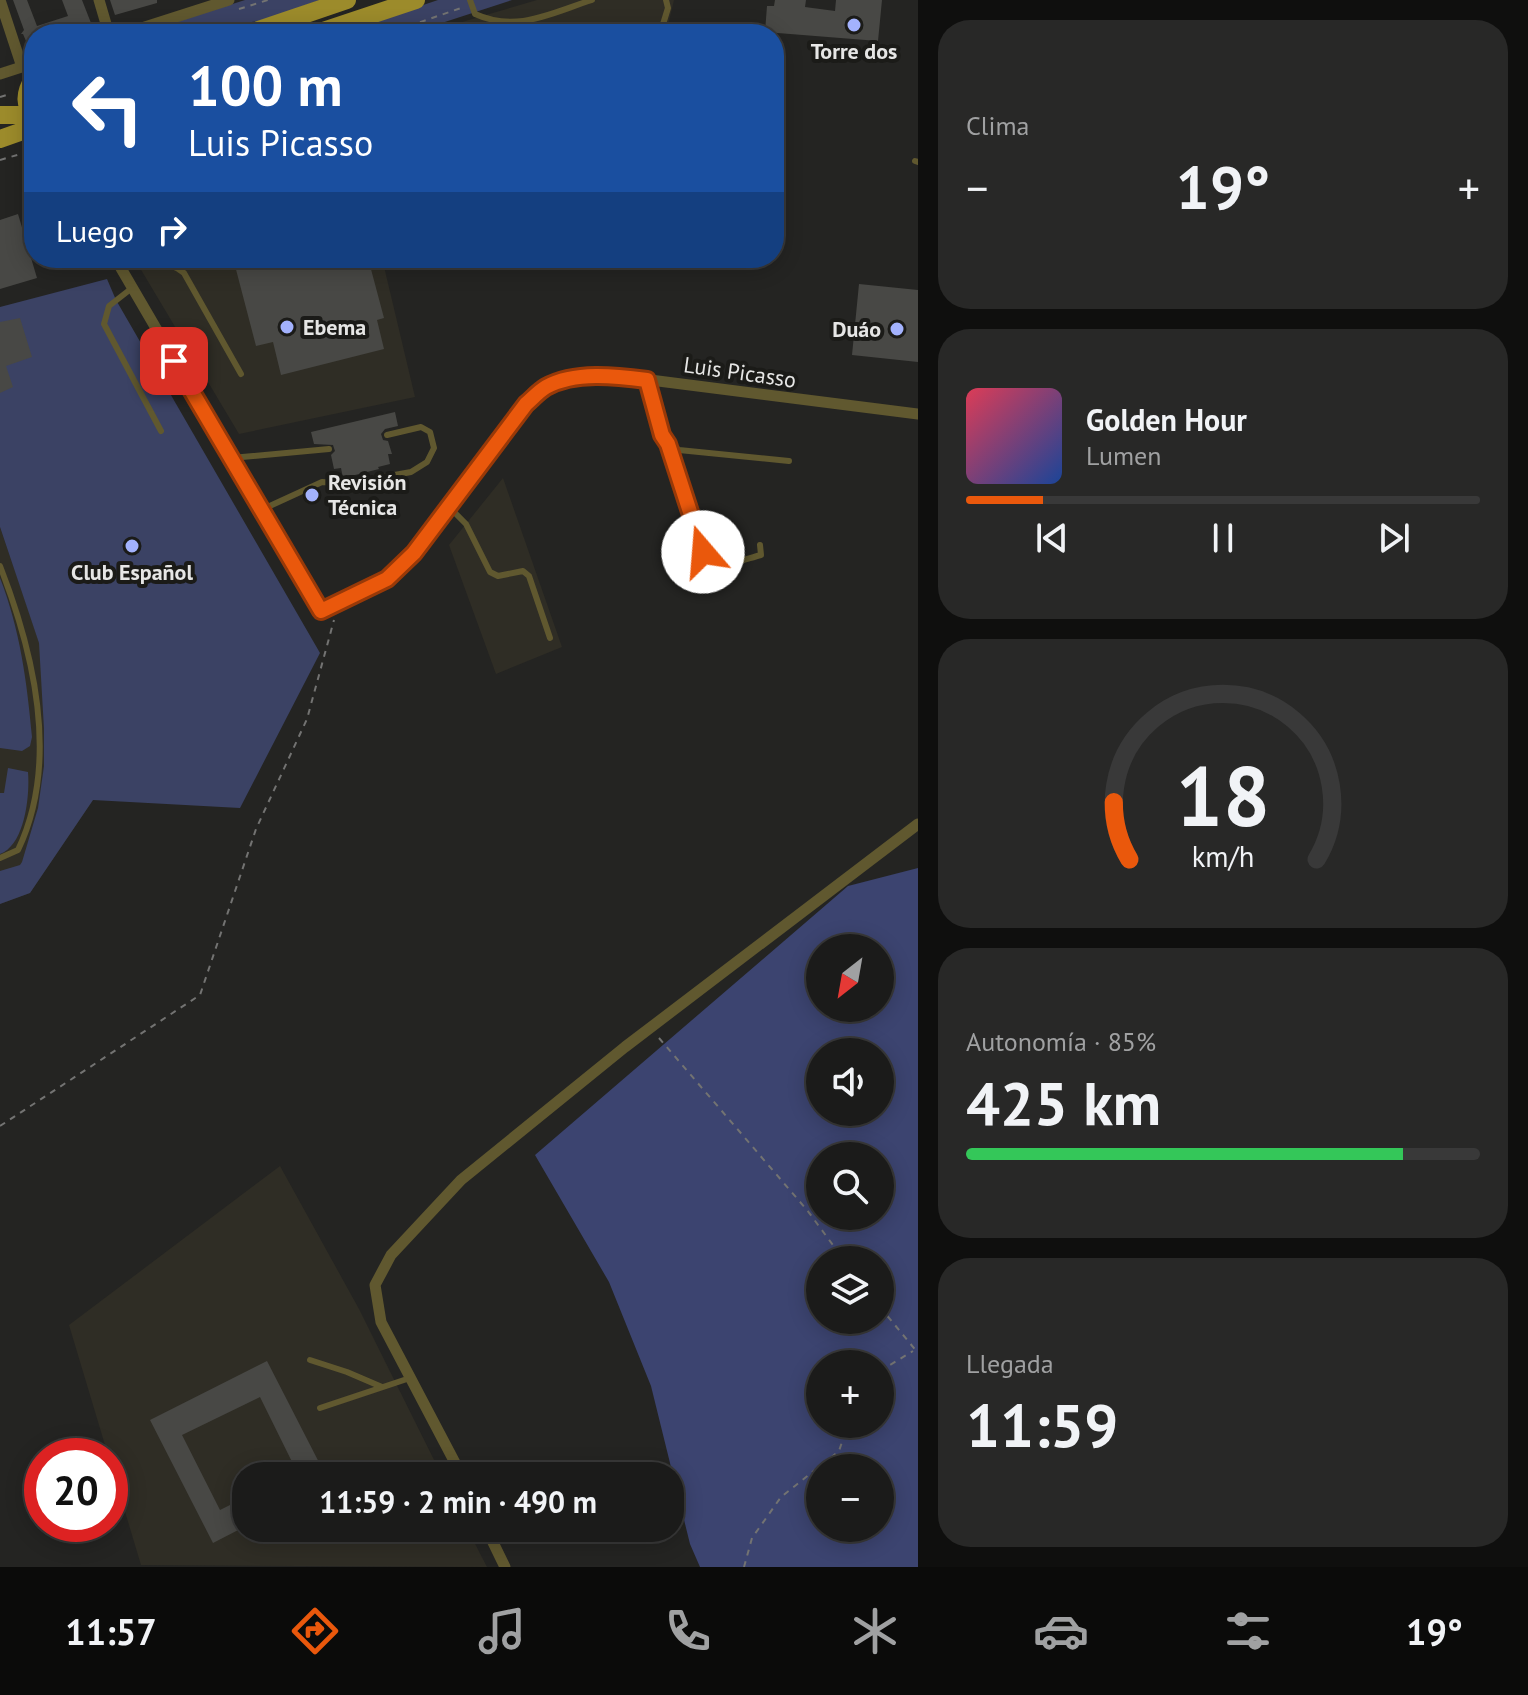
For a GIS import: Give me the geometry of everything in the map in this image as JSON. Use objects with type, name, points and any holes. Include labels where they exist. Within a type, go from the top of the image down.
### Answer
[{"type":"main road","points":[[277,24],[347,0]]},
{"type":"main road","points":[[344,24],[416,0]]},
{"type":"main road","points":[[0,115],[24,101]]},
{"type":"main road","points":[[0,139],[24,106]]},
{"type":"street","points":[[0,0],[24,75]]},
{"type":"street","points":[[99,0],[106,24]]},
{"type":"street","points":[[154,24],[229,0]]},
{"type":"street","points":[[0,74],[24,92]]},
{"type":"street","points":[[120,268],[261,510]]},
{"type":"street","name":"Luis Picasso","points":[[261,510],[321,611],[387,579],[414,553],[526,404],[546,387],[578,377],[619,376],[918,414]]},
{"type":"street","points":[[455,1462],[381,1322],[375,1285],[391,1255],[461,1180],[651,1027],[918,824]]},
{"type":"street","points":[[493,1542],[505,1567]]},
{"type":"lane","points":[[470,2],[475,14],[485,19],[518,23],[592,0]]},
{"type":"lane","points":[[663,24],[668,8],[666,0]]},
{"type":"lane","points":[[178,268],[241,374]]},
{"type":"lane","points":[[132,288],[109,306],[104,324],[161,431]]},
{"type":"lane","points":[[647,380],[662,435],[668,444],[703,552],[721,564],[761,555],[760,545]]},
{"type":"lane","points":[[261,510],[322,482],[345,484],[411,472],[427,462],[434,448],[430,432],[421,427],[387,435]]},
{"type":"lane","points":[[668,444],[679,450],[789,461]]},
{"type":"lane","points":[[231,458],[329,449]]},
{"type":"lane","points":[[449,507],[466,524],[490,572],[498,576],[523,571],[529,576],[550,638]]},
{"type":"lane","points":[[0,566],[28,655],[40,757],[37,792],[29,827],[18,850],[0,858]]},
{"type":"lane","points":[[310,1360],[382,1387]]},
{"type":"lane","points":[[320,1408],[410,1378]]},
{"type":"path","points":[[412,24],[470,2]]},
{"type":"path","points":[[0,160],[24,153]]},
{"type":"path","points":[[0,1126],[200,995],[256,829],[307,719],[335,622]]},
{"type":"path","points":[[651,1027],[807,1210],[834,1246]]},
{"type":"path","points":[[894,1324],[916,1351],[894,1363]]},
{"type":"path","points":[[744,1567],[752,1538],[781,1497],[839,1451],[843,1438]]},
{"type":"shaded area","points":[[245,0],[320,0],[261,21],[169,24]]},
{"type":"shaded area","points":[[438,0],[512,0],[439,24],[367,24]]},
{"type":"shaded area","points":[[537,0],[674,0],[668,24],[455,24]]},
{"type":"shaded area","name":"Ebema","points":[[140,268],[384,268],[415,397],[239,434]]},
{"type":"shaded area","name":"Club Español","points":[[107,279],[116,300],[320,653],[240,808],[93,800],[30,893],[0,904],[0,871],[22,862],[38,808],[44,766],[44,729],[39,643],[0,527],[0,307]]},
{"type":"shaded area","points":[[503,478],[562,647],[496,674],[449,545]]},
{"type":"shaded area","points":[[0,527],[93,800],[30,893],[0,904]]},
{"type":"shaded area","points":[[0,578],[18,636],[28,696],[32,737],[30,746],[22,751],[0,748]]},
{"type":"shaded area","points":[[8,768],[28,772],[28,793],[24,818],[15,841],[0,854],[0,793],[4,793]]},
{"type":"shaded area","points":[[918,868],[918,1567],[700,1567],[684,1520],[684,1462],[670,1462],[651,1386],[609,1282],[535,1155],[848,886]]},
{"type":"shaded area","points":[[280,1166],[359,1309],[435,1462],[232,1462],[232,1542],[474,1542],[487,1567],[141,1565],[128,1522],[128,1438],[103,1438],[69,1325]]},
{"type":"building","points":[[13,0],[27,0],[36,24],[24,24],[24,30]]},
{"type":"building","points":[[62,0],[82,0],[91,23],[43,24],[68,16]]},
{"type":"building","points":[[110,0],[157,0],[157,3],[115,15]]},
{"type":"building","points":[[775,0],[806,0],[805,7],[835,11],[836,0],[882,0],[878,41],[784,34],[784,24],[766,24],[767,6],[774,6]]},
{"type":"building","points":[[18,214],[24,234],[24,268],[34,268],[37,278],[0,289],[0,220]]},
{"type":"building","points":[[236,268],[371,268],[384,318],[377,320],[384,349],[281,375],[273,342],[256,346]]},
{"type":"building","points":[[859,284],[918,290],[918,362],[852,355]]},
{"type":"building","points":[[20,318],[32,357],[6,366],[13,387],[0,393],[0,322]]},
{"type":"building","points":[[395,412],[398,426],[385,429],[381,434],[383,440],[388,441],[392,454],[388,454],[390,464],[379,469],[343,478],[341,468],[334,469],[331,455],[335,451],[333,445],[314,444],[311,432]]},
{"type":"building","points":[[267,1361],[319,1462],[292,1462],[260,1397],[182,1435],[220,1510],[232,1504],[232,1533],[213,1543],[150,1420]]},
{"type":"place","name":"Torre dos","points":[[854,25]]},
{"type":"place","name":"Ebema","points":[[287,327]]},
{"type":"place","name":"Duáo","points":[[897,329]]},
{"type":"place","name":"Revisión Técnica","points":[[312,495]]},
{"type":"place","name":"Club Español","points":[[132,546]]},
{"type":"route","points":[[174,361],[321,611],[387,579],[414,553],[526,404],[546,387],[578,377],[619,376],[647,380],[662,435],[668,444],[703,552]]}]
